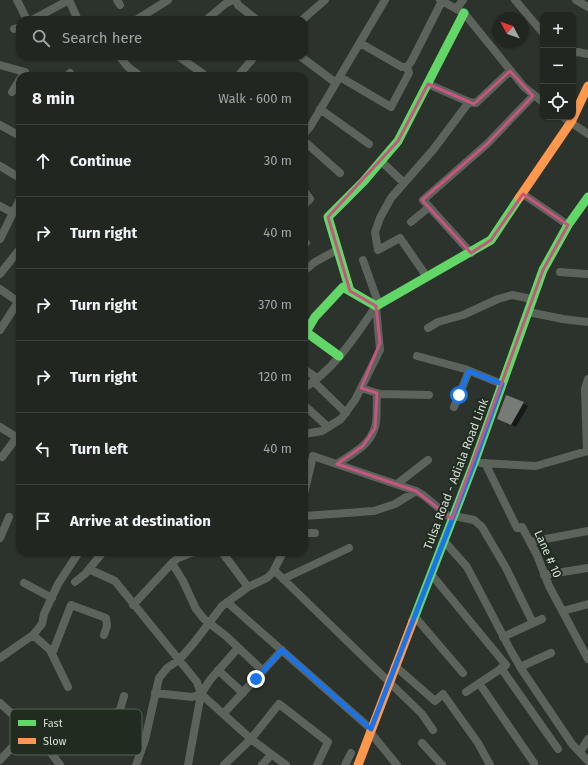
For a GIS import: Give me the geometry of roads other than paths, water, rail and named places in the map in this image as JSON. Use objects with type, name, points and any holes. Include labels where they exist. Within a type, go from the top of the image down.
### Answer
[{"type":"street","points":[[17,0],[24,16]]},
{"type":"street","points":[[39,16],[69,0],[76,16]]},
{"type":"street","points":[[142,16],[168,0]]},
{"type":"street","points":[[211,16],[225,4],[235,0],[238,5],[252,16]]},
{"type":"street","points":[[307,16],[325,0]]},
{"type":"street","points":[[308,128],[386,0]]},
{"type":"street","points":[[350,291],[328,217],[398,141],[428,84],[460,11],[463,0]]},
{"type":"street","points":[[576,0],[588,7]]},
{"type":"street","points":[[407,67],[411,62],[440,1],[460,11],[495,49],[510,71],[534,96],[540,99]]},
{"type":"street","points":[[519,1],[540,29]]},
{"type":"street","points":[[360,43],[402,67],[407,67]]},
{"type":"street","points":[[576,52],[588,54]]},
{"type":"street","points":[[122,60],[135,72]]},
{"type":"street","points":[[184,60],[200,72]]},
{"type":"street","points":[[241,72],[252,60]]},
{"type":"street","points":[[306,60],[338,80],[391,107],[409,73],[407,67]]},
{"type":"street","points":[[0,65],[25,72]]},
{"type":"street","points":[[428,84],[469,102],[476,103],[510,71]]},
{"type":"street","points":[[12,92],[16,86]]},
{"type":"street","points":[[576,105],[588,86]]},
{"type":"street","points":[[471,253],[428,208],[423,202],[424,199],[487,144],[534,96]]},
{"type":"street","points":[[427,277],[400,238],[378,250],[375,232],[380,218],[391,198],[433,150],[469,102]]},
{"type":"street","points":[[320,109],[369,144]]},
{"type":"street","points":[[308,385],[339,356],[378,305],[471,253],[491,240],[523,194],[567,120],[588,134]]},
{"type":"street","points":[[0,125],[16,134]]},
{"type":"street","points":[[308,145],[340,173]]},
{"type":"street","points":[[381,161],[404,183]]},
{"type":"street","points":[[0,166],[16,176]]},
{"type":"street","points":[[523,194],[568,225]]},
{"type":"street","name":"Tulsa Road - Adiala Road Link","points":[[358,765],[474,463],[543,270],[568,225],[588,197]]},
{"type":"street","points":[[0,206],[13,213]]},
{"type":"street","points":[[0,239],[16,207]]},
{"type":"street","points":[[412,222],[428,208]]},
{"type":"street","points":[[308,268],[315,262],[337,250]]},
{"type":"street","points":[[0,274],[16,254]]},
{"type":"street","points":[[308,433],[322,430],[342,419],[361,388],[380,350],[378,305],[363,260]]},
{"type":"street","points":[[560,272],[588,274]]},
{"type":"street","points":[[308,329],[315,317],[343,287],[378,305]]},
{"type":"street","points":[[0,289],[16,301]]},
{"type":"street","points":[[428,328],[438,322],[463,315],[498,299],[512,295],[532,298]]},
{"type":"street","points":[[0,330],[16,307]]},
{"type":"street","points":[[528,312],[588,322]]},
{"type":"street","points":[[308,333],[339,356]]},
{"type":"street","points":[[417,356],[469,371],[502,384]]},
{"type":"street","points":[[454,407],[469,371]]},
{"type":"street","points":[[308,373],[346,412]]},
{"type":"street","points":[[474,463],[536,466],[588,449],[585,389],[588,379]]},
{"type":"street","points":[[361,388],[377,393],[429,395]]},
{"type":"street","points":[[337,464],[363,446],[372,434],[375,428],[377,393]]},
{"type":"street","points":[[308,409],[328,427]]},
{"type":"street","points":[[0,427],[16,434]]},
{"type":"street","points":[[2,457],[16,438]]},
{"type":"street","points":[[308,477],[313,456],[416,491],[453,518],[474,520],[482,527],[506,568],[533,623]]},
{"type":"street","points":[[397,484],[428,460]]},
{"type":"street","name":"Lane # 10","points":[[485,463],[517,528],[522,527],[530,542],[562,611],[588,659]]},
{"type":"street","points":[[308,516],[374,512],[395,504],[416,491]]},
{"type":"street","points":[[0,538],[9,517]]},
{"type":"street","points":[[530,542],[588,531]]},
{"type":"street","points":[[308,533],[315,533]]},
{"type":"street","points":[[444,541],[467,567],[520,667],[572,744],[588,761]]},
{"type":"street","points":[[283,579],[349,548]]},
{"type":"street","points":[[0,658],[33,635],[42,624],[44,614],[52,598],[77,556]]},
{"type":"street","points":[[75,582],[85,574],[100,556]]},
{"type":"street","points":[[133,605],[172,563],[183,556]]},
{"type":"street","points":[[225,556],[248,587]]},
{"type":"street","points":[[142,748],[159,678],[167,668],[179,660],[227,602],[248,587],[267,578],[274,570],[281,556]]},
{"type":"street","points":[[172,563],[183,581],[196,610],[263,671]]},
{"type":"street","points":[[544,574],[588,568]]},
{"type":"street","points":[[91,570],[115,581],[133,605],[198,682],[201,694],[188,765]]},
{"type":"street","points":[[274,570],[422,714],[433,730]]},
{"type":"street","points":[[431,574],[504,667],[558,749]]},
{"type":"street","points":[[24,583],[52,598]]},
{"type":"street","points":[[227,602],[370,731],[397,765]]},
{"type":"street","points":[[562,611],[588,604]]},
{"type":"street","points":[[52,654],[70,605],[106,618],[107,626],[104,636]]},
{"type":"street","points":[[415,617],[463,673]]},
{"type":"street","points":[[503,637],[542,619]]},
{"type":"street","points":[[33,635],[50,650],[68,687]]},
{"type":"street","points":[[155,693],[192,697],[201,694],[218,670],[238,648]]},
{"type":"street","points":[[224,713],[282,650]]},
{"type":"street","points":[[520,667],[551,653]]},
{"type":"street","points":[[466,692],[516,659]]},
{"type":"street","points":[[396,666],[435,701],[443,694],[478,743],[490,765]]},
{"type":"street","points":[[218,670],[243,693]]},
{"type":"street","points":[[480,683],[534,763]]},
{"type":"street","points":[[201,694],[224,713],[251,739],[286,765]]},
{"type":"street","points":[[120,709],[124,696]]},
{"type":"street","points":[[0,703],[10,712]]},
{"type":"street","points":[[224,765],[251,739],[279,704],[328,742],[317,765]]},
{"type":"street","points":[[580,752],[588,739]]},
{"type":"street","points":[[422,743],[442,765]]},
{"type":"street","points":[[0,760],[10,749]]},
{"type":"street","points":[[345,765],[351,753]]},
{"type":"street","points":[[53,755],[60,765]]},
{"type":"street","points":[[136,765],[140,755]]},
{"type":"street","points":[[262,765],[271,755]]}]
